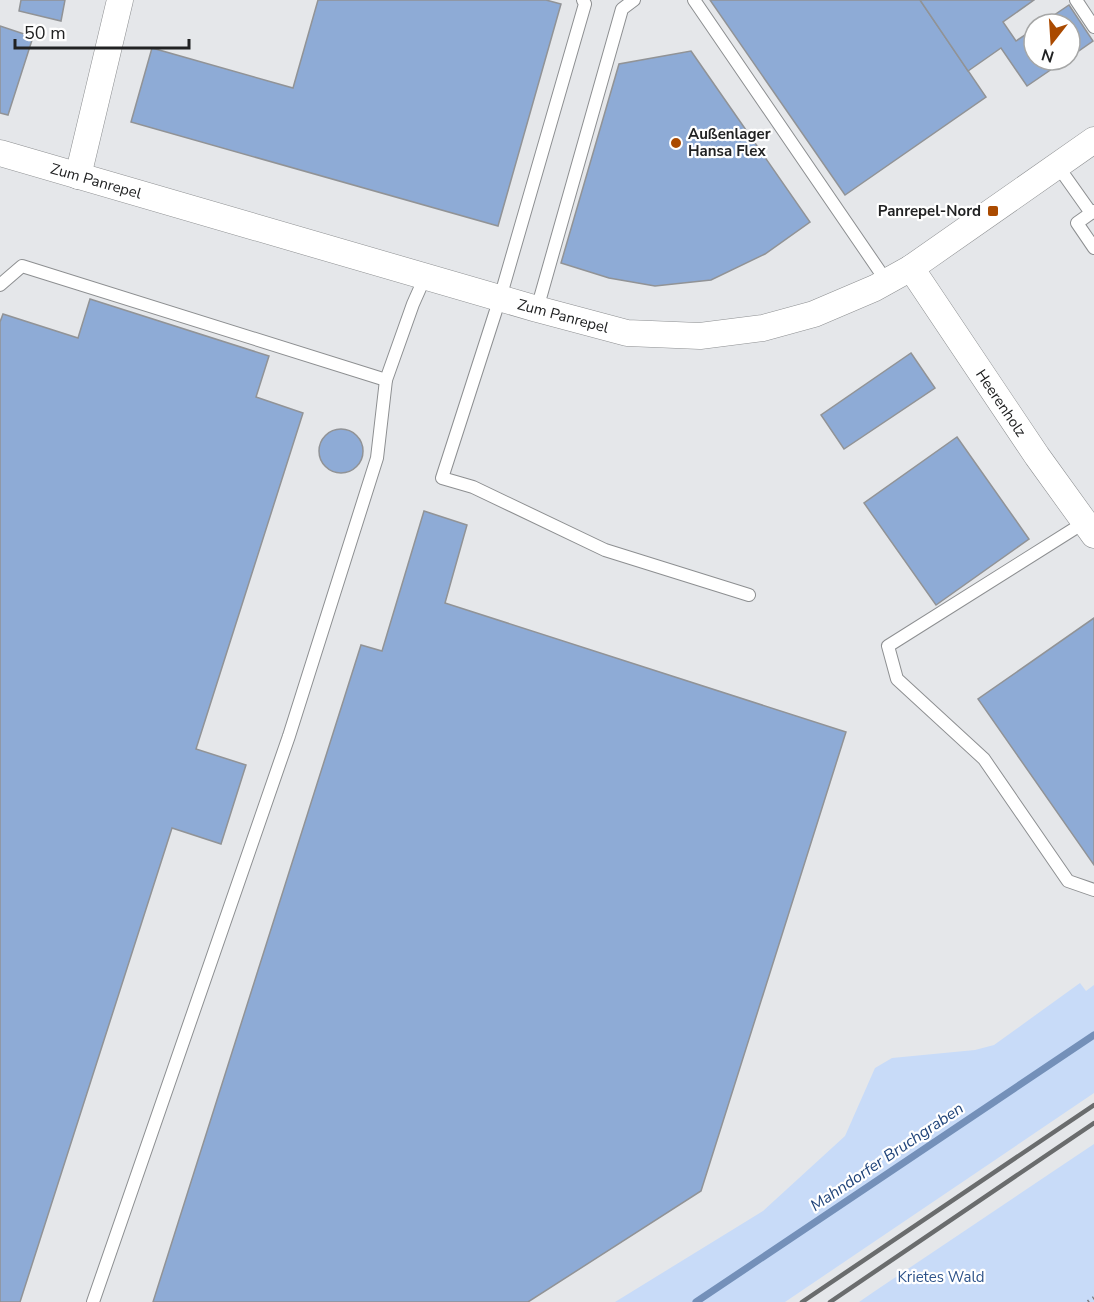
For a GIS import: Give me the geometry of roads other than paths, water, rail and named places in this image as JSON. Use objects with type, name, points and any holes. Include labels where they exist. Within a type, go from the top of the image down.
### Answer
[{"type":"street","points":[[78,176],[120,0]]},
{"type":"street","name":"Zum Panrepel","points":[[0,153],[425,277],[627,333],[700,336],[764,328],[814,314],[887,282],[911,268],[1094,140]]},
{"type":"street","name":"Heerenholz","points":[[911,268],[1037,456],[1089,529]]},
{"type":"lane","points":[[583,0],[585,4],[500,298],[442,478],[472,487],[605,550],[749,595]]},
{"type":"lane","points":[[537,309],[622,9],[634,0]]},
{"type":"lane","points":[[694,0],[887,282]]},
{"type":"lane","points":[[1076,0],[1094,27]]},
{"type":"lane","points":[[1058,165],[1092,212],[1077,223],[1094,248]]},
{"type":"lane","points":[[0,285],[22,266],[386,380]]},
{"type":"lane","points":[[93,1302],[293,725],[377,458],[386,380],[425,277]]},
{"type":"lane","points":[[1089,529],[888,646],[897,679],[984,759],[1068,881],[1094,890]]},
{"type":"waterway","name":"Mahndorfer Bruchgraben","points":[[696,1302],[1094,1035]]},
{"type":"railway","points":[[802,1302],[1094,1105]]},
{"type":"railway","points":[[830,1302],[1094,1123]]},
{"type":"place","name":"Außenlager Hansa Flex","points":[[676,143]]},
{"type":"place","name":"Panrepel-Nord","points":[[993,211]]},
{"type":"park label","name":"Krietes Wald","points":[[941,1277]]}]
